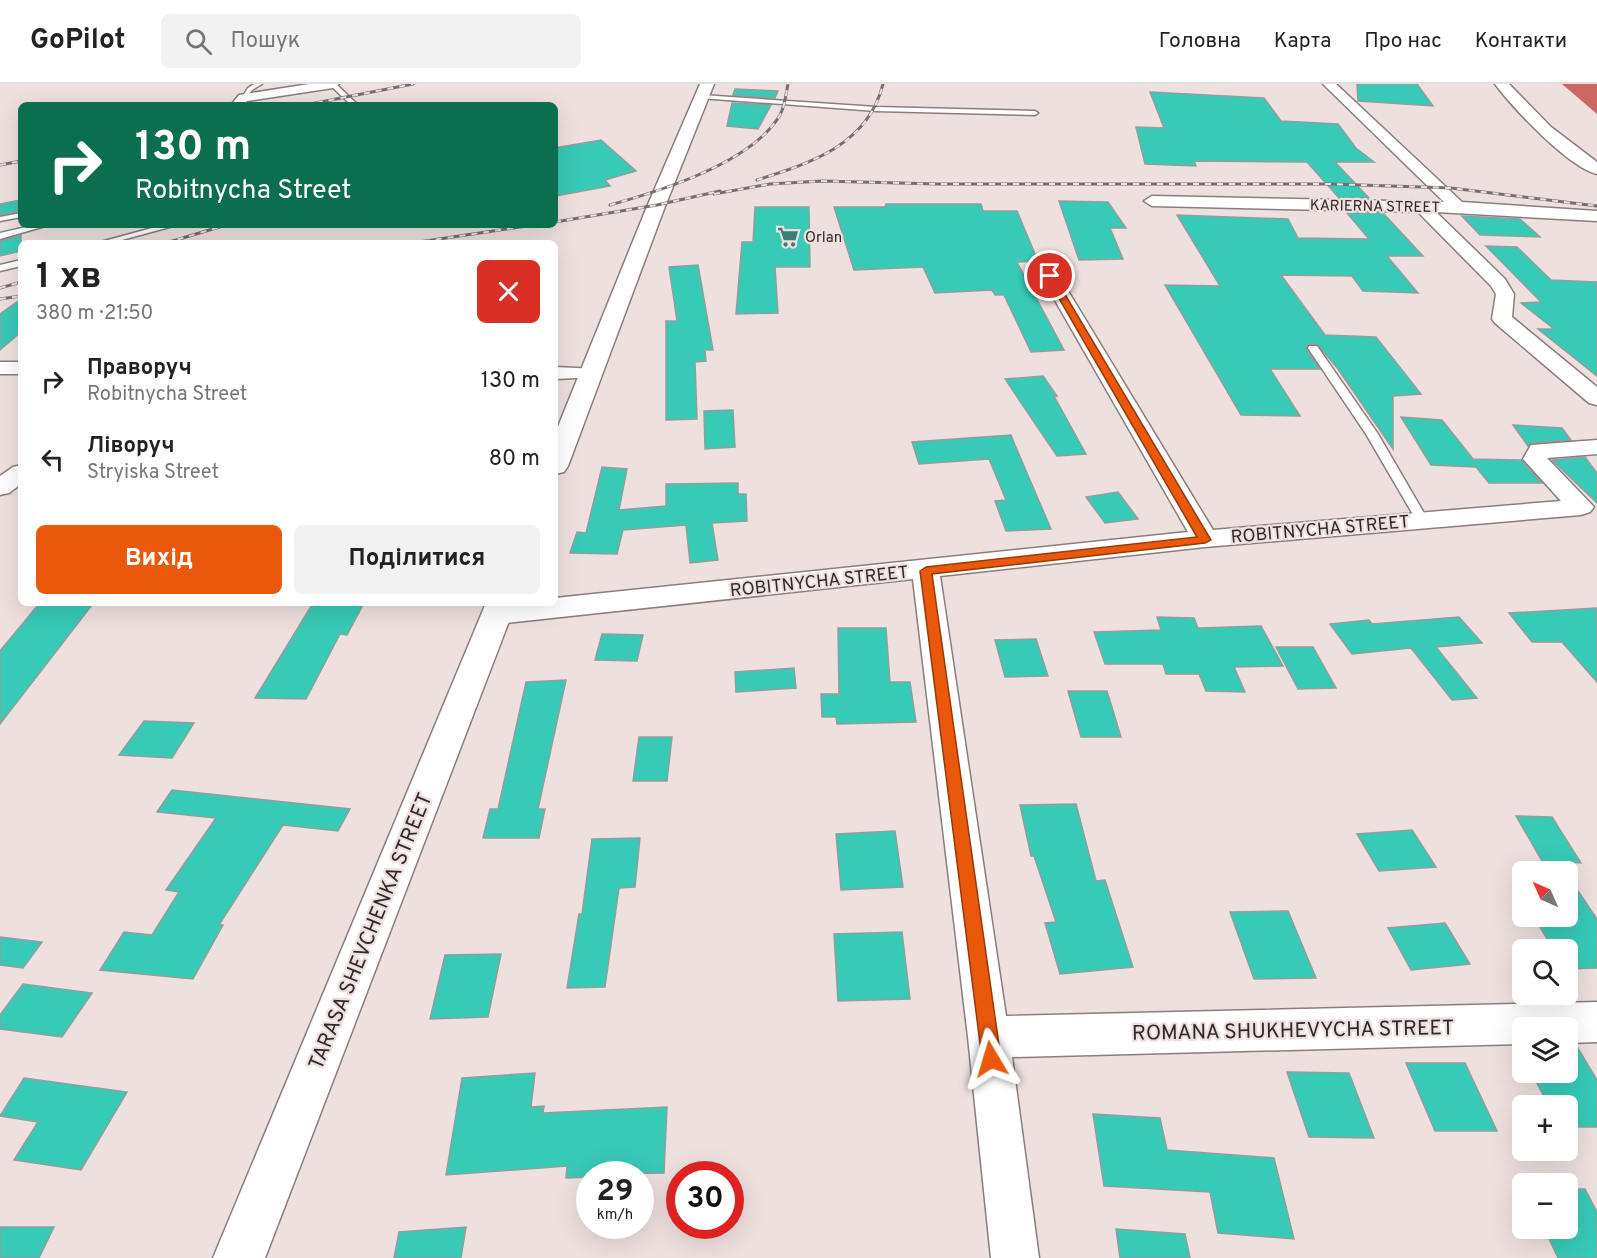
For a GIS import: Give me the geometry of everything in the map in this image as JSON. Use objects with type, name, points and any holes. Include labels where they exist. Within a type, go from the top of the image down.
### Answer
[{"type":"main road","points":[[1502,84],[1533,120],[1556,140],[1597,169]]},
{"type":"main road","points":[[558,458],[655,209],[705,91]]},
{"type":"main road","name":"TARASA SHEVCHENKA STREET","points":[[239,1258],[499,609]]},
{"type":"street","points":[[240,102],[333,84]]},
{"type":"street","points":[[1329,84],[1458,207]]},
{"type":"street","name":"KARIERNA STREET","points":[[1152,201],[1458,207],[1597,216]]},
{"type":"street","points":[[1422,207],[1499,283],[1505,294],[1502,319],[1597,398]]},
{"type":"street","points":[[1050,276],[1205,540]]},
{"type":"street","points":[[0,368],[18,368]]},
{"type":"street","points":[[558,373],[591,373]]},
{"type":"street","name":"ROBITNYCHA STREET","points":[[558,604],[926,571],[1205,540],[1581,507],[1535,459],[1539,450],[1597,447]]},
{"type":"street","points":[[0,488],[18,474]]},
{"type":"street","points":[[926,571],[1016,1258]]},
{"type":"street","name":"ROBITNYCHA STREET","points":[[499,609],[533,606]]},
{"type":"street","name":"ROMANA SHUKHEVYCHA STREET","points":[[988,1037],[1597,1022]]},
{"type":"lane","points":[[240,102],[250,89],[259,84]]},
{"type":"lane","points":[[333,84],[352,102]]},
{"type":"lane","points":[[705,91],[876,109],[1035,113]]},
{"type":"lane","points":[[0,219],[18,216]]},
{"type":"lane","points":[[0,236],[33,228]]},
{"type":"lane","points":[[113,240],[161,228]]},
{"type":"lane","points":[[0,268],[18,264]]},
{"type":"lane","points":[[1313,348],[1372,434],[1422,520]]},
{"type":"shaded area","points":[[1562,84],[1597,84],[1597,114]]},
{"type":"building","points":[[1357,84],[1417,84],[1433,106],[1358,101]]},
{"type":"building","points":[[735,89],[778,91],[775,98],[733,95]]},
{"type":"building","points":[[1150,92],[1264,98],[1281,121],[1338,124],[1356,148],[1374,162],[1335,162],[1369,198],[1339,198],[1307,162],[1194,161],[1196,166],[1145,164],[1136,127],[1164,128]]},
{"type":"building","points":[[732,103],[771,105],[758,129],[727,126]]},
{"type":"building","points":[[601,140],[636,171],[605,180],[610,186],[558,195],[558,147]]},
{"type":"building","points":[[18,201],[18,212],[0,215],[0,204]]},
{"type":"building","points":[[1059,201],[1108,202],[1126,228],[1110,228],[1123,259],[1079,260]]},
{"type":"building","points":[[886,204],[981,204],[983,211],[1017,211],[1038,261],[1017,262],[1064,350],[1031,352],[1004,295],[995,295],[992,290],[935,293],[923,267],[854,270],[834,207],[885,207]]},
{"type":"building","points":[[755,207],[809,207],[810,267],[775,267],[778,313],[736,314],[742,242],[753,242]]},
{"type":"building","points":[[1347,213],[1383,213],[1423,256],[1387,256],[1418,293],[1363,291],[1352,276],[1281,275],[1325,335],[1376,337],[1421,394],[1393,396],[1393,449],[1338,369],[1317,344],[1309,344],[1306,349],[1320,369],[1270,369],[1300,416],[1241,415],[1165,285],[1220,286],[1177,215],[1288,219],[1298,238],[1369,239]]},
{"type":"building","points":[[1462,216],[1520,219],[1540,237],[1480,235]]},
{"type":"building","points":[[21,235],[21,240],[18,240],[18,252],[0,256],[0,241]]},
{"type":"building","points":[[1486,246],[1517,247],[1551,280],[1597,282],[1597,376],[1538,329],[1554,329],[1521,303],[1541,302]]},
{"type":"building","points":[[698,265],[713,350],[705,350],[706,361],[695,362],[697,419],[666,420],[666,321],[677,321],[669,267]]},
{"type":"building","points":[[18,301],[18,335],[0,350],[0,314]]},
{"type":"building","points":[[1043,376],[1057,396],[1054,396],[1086,454],[1057,456],[1005,379]]},
{"type":"building","points":[[733,410],[735,447],[705,449],[704,411]]},
{"type":"building","points":[[1401,417],[1442,420],[1473,459],[1521,460],[1542,483],[1489,483],[1476,467],[1431,465]]},
{"type":"building","points":[[1513,425],[1562,428],[1571,440],[1531,443],[1528,446]]},
{"type":"building","points":[[1011,435],[1051,529],[1006,531],[995,501],[1006,500],[989,459],[919,464],[912,442]]},
{"type":"building","points":[[1585,457],[1597,473],[1597,503],[1552,460]]},
{"type":"building","points":[[602,467],[627,469],[619,510],[666,506],[666,484],[738,483],[738,494],[746,494],[747,521],[712,523],[718,560],[690,563],[686,525],[623,530],[617,554],[570,553],[577,532],[586,533]]},
{"type":"building","points":[[1118,492],[1138,519],[1105,523],[1086,497]]},
{"type":"building","points":[[37,606],[91,606],[0,724],[0,651]]},
{"type":"building","points":[[311,606],[362,606],[347,635],[340,634],[306,699],[255,698]]},
{"type":"building","points":[[1597,608],[1597,682],[1562,642],[1532,642],[1509,613]]},
{"type":"building","points":[[1157,617],[1194,618],[1198,628],[1261,626],[1283,666],[1234,667],[1245,692],[1206,691],[1199,674],[1166,674],[1163,664],[1105,664],[1094,632],[1161,630]]},
{"type":"building","points":[[1459,617],[1482,643],[1436,647],[1477,698],[1452,700],[1411,648],[1352,654],[1330,624],[1369,620],[1372,624]]},
{"type":"building","points":[[838,628],[886,628],[890,682],[910,682],[916,722],[837,724],[836,717],[822,717],[821,694],[839,694]]},
{"type":"building","points":[[602,634],[643,635],[637,661],[595,660]]},
{"type":"building","points":[[1036,639],[1048,676],[1005,677],[995,640]]},
{"type":"building","points":[[1276,647],[1313,647],[1336,688],[1298,689]]},
{"type":"building","points":[[794,668],[796,688],[736,692],[735,672]]},
{"type":"building","points":[[566,680],[538,809],[545,809],[539,838],[483,838],[490,809],[498,809],[526,682]]},
{"type":"building","points":[[1068,691],[1107,691],[1121,737],[1081,737]]},
{"type":"building","points":[[144,721],[194,723],[172,758],[119,755]]},
{"type":"building","points":[[639,737],[672,737],[667,781],[633,781]]},
{"type":"building","points":[[172,790],[350,809],[338,831],[283,825],[219,925],[223,925],[193,979],[100,970],[124,932],[152,935],[179,892],[166,890],[216,818],[157,812]]},
{"type":"building","points":[[1076,804],[1096,881],[1105,880],[1133,967],[1060,974],[1045,923],[1056,922],[1034,856],[1031,856],[1020,805]]},
{"type":"building","points":[[1516,816],[1552,817],[1581,863],[1578,861],[1542,861]]},
{"type":"building","points":[[1412,830],[1436,867],[1379,871],[1357,834]]},
{"type":"building","points":[[895,831],[903,887],[841,890],[836,834]]},
{"type":"building","points":[[640,838],[635,887],[619,888],[605,987],[567,988],[579,914],[582,914],[592,839]]},
{"type":"building","points":[[1578,891],[1597,919],[1597,968],[1578,969],[1578,939],[1547,939],[1540,927],[1578,927]]},
{"type":"building","points":[[1288,911],[1316,978],[1254,979],[1230,912]]},
{"type":"building","points":[[1445,923],[1470,964],[1411,970],[1388,928]]},
{"type":"building","points":[[902,932],[910,999],[838,1001],[834,934]]},
{"type":"building","points":[[0,937],[42,942],[23,968],[0,965]]},
{"type":"building","points":[[501,954],[488,1017],[430,1019],[445,955]]},
{"type":"building","points":[[23,984],[92,993],[62,1037],[0,1029],[0,1015]]},
{"type":"building","points":[[1578,1048],[1597,1080],[1597,1127],[1578,1127],[1578,1095],[1543,1095],[1537,1083],[1578,1083]]},
{"type":"building","points":[[1406,1063],[1465,1063],[1497,1131],[1435,1131]]},
{"type":"building","points":[[1287,1072],[1349,1073],[1374,1138],[1309,1137]]},
{"type":"building","points":[[535,1073],[531,1107],[544,1106],[543,1113],[667,1107],[664,1173],[654,1173],[654,1161],[576,1161],[576,1178],[566,1178],[567,1166],[446,1175],[462,1078]]},
{"type":"building","points":[[24,1078],[127,1092],[81,1170],[14,1160],[38,1122],[0,1116]]},
{"type":"building","points":[[1093,1114],[1160,1118],[1167,1150],[1274,1158],[1294,1239],[1218,1233],[1210,1192],[1104,1186]]},
{"type":"building","points":[[1578,1189],[1585,1189],[1597,1212],[1597,1258],[1558,1258],[1549,1239],[1578,1239]]},
{"type":"building","points":[[0,1227],[54,1227],[39,1258],[0,1258]]},
{"type":"building","points":[[466,1227],[461,1258],[394,1258],[399,1232]]},
{"type":"building","points":[[1116,1229],[1185,1234],[1190,1258],[1120,1258]]},
{"type":"railway","points":[[320,102],[413,84]]},
{"type":"railway","points":[[610,205],[654,192],[703,173],[749,147],[767,132],[780,115],[788,84]]},
{"type":"railway","points":[[757,180],[817,158],[851,137],[865,122],[883,84]]},
{"type":"railway","points":[[0,165],[18,162]]},
{"type":"railway","points":[[714,194],[770,184],[822,181],[937,184],[1330,184],[1451,188],[1597,206]]},
{"type":"railway","points":[[558,222],[657,205],[720,191]]},
{"type":"railway","points":[[176,240],[216,228]]},
{"type":"railway","points":[[432,240],[514,228]]},
{"type":"railway","points":[[0,288],[18,283]]},
{"type":"railway","points":[[0,299],[18,296]]},
{"type":"place","name":"Orlan","points":[[788,237]]},
{"type":"route","points":[[991,1059],[926,571],[1205,540],[1050,276]]}]
